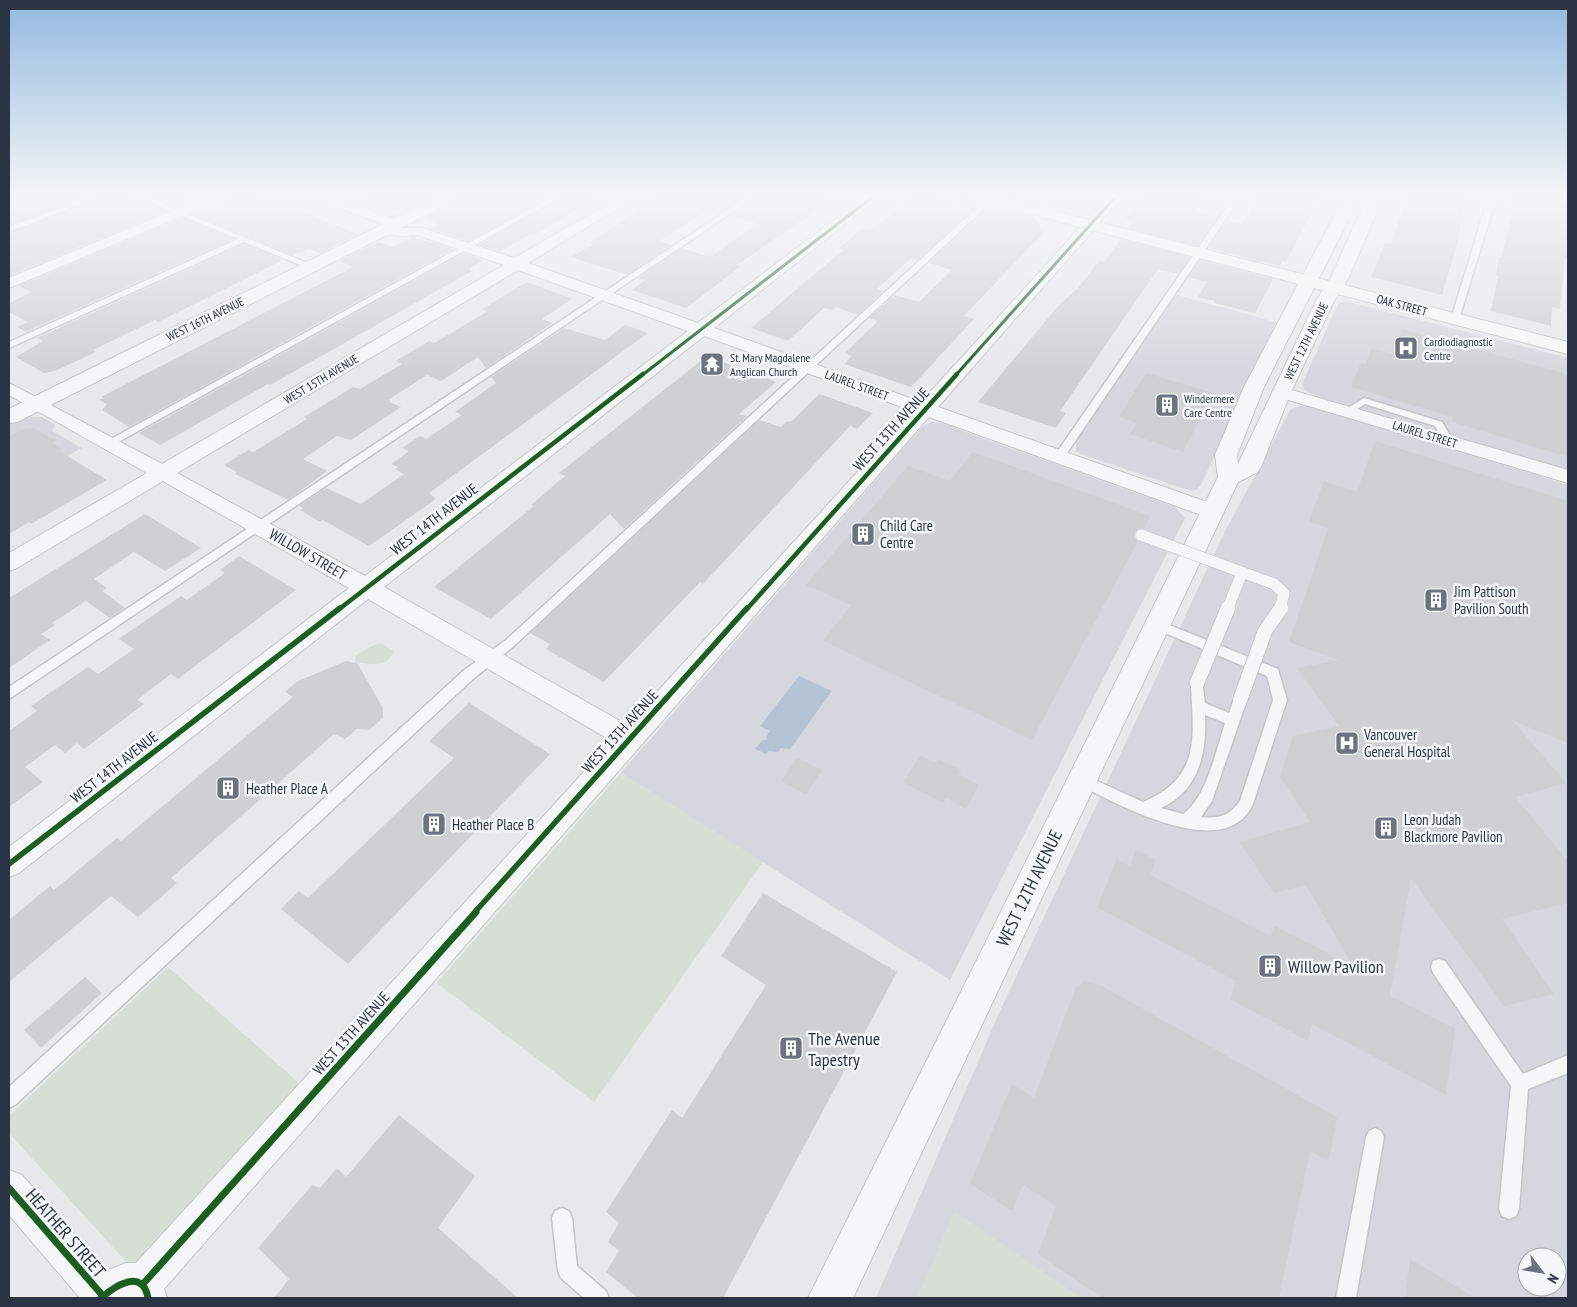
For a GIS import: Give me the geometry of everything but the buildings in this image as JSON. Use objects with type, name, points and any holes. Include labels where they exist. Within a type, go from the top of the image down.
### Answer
[{"type":"main road","name":"OAK STREET","points":[[1211,256],[1568,348]]},
{"type":"street","points":[[9,283],[74,256]]},
{"type":"street","name":"WEST 16TH AVENUE","points":[[9,417],[334,256]]},
{"type":"street","name":"LAUREL STREET","points":[[489,256],[702,329],[1211,511]]},
{"type":"street","name":"WEST 15TH AVENUE","points":[[9,563],[528,256]]},
{"type":"street","name":"WEST 14TH AVENUE","points":[[9,864],[796,256]]},
{"type":"street","name":"WEST 13TH AVENUE","points":[[146,1291],[630,740],[1062,256]]},
{"type":"street","name":"WEST 12TH AVENUE","points":[[1229,477],[1226,456],[1247,404],[1321,256]]},
{"type":"street","name":"WEST 12TH AVENUE","points":[[830,1298],[1211,511],[1229,477],[1250,466],[1281,392],[1348,256]]},
{"type":"street","name":"WILLOW STREET","points":[[9,388],[107,444],[259,526],[630,740]]},
{"type":"street","name":"LAUREL STREET","points":[[1281,392],[1568,478]]},
{"type":"street","name":"HEATHER STREET","points":[[9,1188],[102,1297]]},
{"type":"street","points":[[102,1297],[125,1281],[135,1280],[146,1291]]},
{"type":"lane","points":[[9,345],[206,256]]},
{"type":"lane","points":[[286,256],[311,266]]},
{"type":"lane","points":[[107,444],[449,256]]},
{"type":"lane","points":[[9,694],[665,256]]},
{"type":"lane","points":[[9,1099],[460,682],[510,642],[809,368],[925,256]]},
{"type":"lane","points":[[1059,457],[1197,256]]},
{"type":"lane","points":[[1455,319],[1474,256]]},
{"type":"lane","points":[[1141,535],[1278,586],[1285,595],[1282,608],[1265,631],[1205,802],[1196,813],[1185,821]]},
{"type":"lane","points":[[1143,809],[1173,794],[1188,775],[1195,761],[1201,741],[1197,683],[1242,573]]},
{"type":"lane","points":[[1082,780],[1143,809],[1185,821],[1211,825],[1222,824],[1240,814],[1246,804],[1280,700],[1273,673],[1157,625]]},
{"type":"lane","points":[[1198,706],[1233,720]]},
{"type":"lane","points":[[1439,967],[1520,1084],[1509,1209]]},
{"type":"lane","points":[[1520,1084],[1568,1064]]},
{"type":"lane","points":[[1346,1298],[1375,1137]]},
{"type":"lane","points":[[562,1218],[568,1270],[599,1298]]},
{"type":"shaded area","points":[[1170,293],[1278,323],[1251,375],[1202,483],[1196,490],[1191,491],[1078,453],[1076,451],[1076,443],[1069,440]]},
{"type":"shaded area","points":[[1345,301],[1568,358],[1568,472],[1313,395],[1305,390],[1302,384],[1338,304]]},
{"type":"shaded area","name":"Vancouver General Hospital","points":[[1303,405],[1449,448],[1478,454],[1491,461],[1568,485],[1568,1298],[876,1298],[1000,1011],[1224,533],[1291,409]]},
{"type":"shaded area","points":[[28,417],[42,417],[55,425],[52,431],[82,448],[9,488],[9,425]]},
{"type":"shaded area","points":[[932,422],[941,423],[1175,507],[1185,518],[950,980],[621,773],[923,426]]},
{"type":"shaded area","points":[[381,643],[393,651],[388,660],[378,664],[355,662],[356,655]]},
{"type":"shaded area","points":[[621,773],[763,862],[594,1102],[437,983]]},
{"type":"shaded area","points":[[168,967],[299,1083],[131,1267],[9,1133],[9,1116]]},
{"type":"shaded area","points":[[954,1211],[1082,1298],[917,1298]]},
{"type":"water","points":[[799,676],[832,691],[790,749],[781,748],[778,752],[769,751],[766,754],[755,749],[763,740],[767,740],[766,736],[770,731],[760,726]]},
{"type":"cycle path","points":[[9,864],[796,256]]},
{"type":"cycle path","points":[[143,1284],[1062,256]]},
{"type":"cycle path","points":[[9,1188],[103,1296]]},
{"type":"cycle path","points":[[101,1298],[121,1284],[136,1281],[142,1283],[148,1298]]},
{"type":"place","name":"Cardiodiagnostic Centre","points":[[1406,348]]},
{"type":"place","name":"St. Mary Magdalene Anglican Church","points":[[712,364]]},
{"type":"place","name":"Windermere Care Centre","points":[[1167,405]]},
{"type":"place","name":"Child Care Centre","points":[[863,534]]},
{"type":"place","name":"Jim Pattison Pavilion South","points":[[1436,600]]},
{"type":"place","name":"Vancouver General Hospital","points":[[1347,743]]},
{"type":"place","name":"Heather Place A","points":[[228,788]]},
{"type":"place","name":"Heather Place B","points":[[434,824]]},
{"type":"place","name":"Leon Judah Blackmore Pavilion","points":[[1386,828]]},
{"type":"place","name":"Willow Pavilion","points":[[1270,966]]},
{"type":"place","name":"The Avenue Tapestry","points":[[791,1048]]}]
